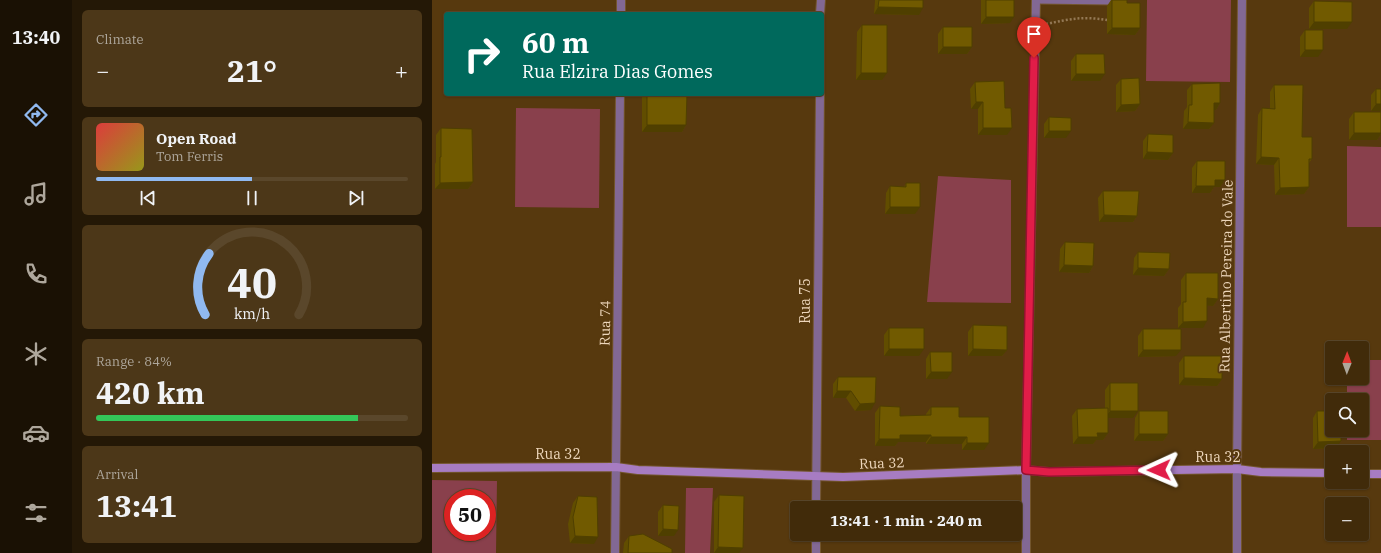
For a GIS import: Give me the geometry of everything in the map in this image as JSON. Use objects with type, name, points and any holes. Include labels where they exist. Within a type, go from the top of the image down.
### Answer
[{"type":"main road","name":"Rua 32","points":[[432,468],[616,467],[638,470],[843,477],[1026,470],[1049,472],[1237,469],[1261,472],[1325,473]]},
{"type":"main road","points":[[1369,474],[1381,474]]},
{"type":"street","points":[[621,0],[621,12]]},
{"type":"street","points":[[820,12],[821,0]]},
{"type":"street","points":[[1026,553],[1026,470],[1036,0]]},
{"type":"street","name":"Rua Albertino Pereira do Vale","points":[[1238,553],[1237,469],[1242,0]]},
{"type":"street","name":"Rua 74","points":[[615,553],[620,96]]},
{"type":"street","name":"Rua 75","points":[[816,501],[820,96]]},
{"type":"street","points":[[816,541],[816,553]]},
{"type":"lane","points":[[1036,0],[1113,1]]},
{"type":"path","points":[[1035,26],[1077,18],[1107,20]]},
{"type":"shaded area","points":[[1147,0],[1231,0],[1230,82],[1146,81]]},
{"type":"shaded area","points":[[516,108],[600,109],[599,208],[515,207]]},
{"type":"shaded area","points":[[1347,146],[1381,147],[1381,227],[1347,227]]},
{"type":"shaded area","points":[[938,176],[1011,180],[1011,303],[927,302]]},
{"type":"shaded area","points":[[1369,360],[1381,360],[1381,440],[1347,440],[1347,437],[1369,437],[1369,393],[1347,393],[1347,385],[1369,385]]},
{"type":"shaded area","points":[[432,480],[497,481],[496,553],[432,553]]},
{"type":"shaded area","points":[[686,488],[713,488],[710,553],[685,553]]},
{"type":"building","points":[[879,0],[923,0],[923,8],[878,7]]},
{"type":"building","points":[[986,0],[1014,0],[1014,17],[986,17]]},
{"type":"building","points":[[1112,0],[1127,0],[1127,3],[1140,3],[1140,28],[1112,28]]},
{"type":"building","points":[[1314,1],[1352,2],[1352,22],[1314,22]]},
{"type":"building","points":[[862,25],[887,25],[887,73],[861,73]]},
{"type":"building","points":[[943,27],[972,27],[972,47],[943,47]]},
{"type":"building","points":[[1305,30],[1323,30],[1323,50],[1305,50]]},
{"type":"building","points":[[1076,54],[1104,54],[1105,74],[1076,74]]},
{"type":"building","points":[[1139,78],[1140,104],[1121,105],[1121,79]]},
{"type":"building","points":[[1004,81],[1005,108],[1011,108],[1012,128],[983,128],[983,102],[976,102],[975,82]]},
{"type":"building","points":[[1220,83],[1220,103],[1214,103],[1214,123],[1188,122],[1189,105],[1192,105],[1192,84]]},
{"type":"building","points":[[1274,85],[1303,85],[1302,137],[1312,137],[1312,159],[1309,159],[1309,187],[1280,188],[1279,158],[1261,157],[1262,108],[1275,109]]},
{"type":"building","points":[[1376,89],[1381,89],[1381,104],[1376,104]]},
{"type":"building","points":[[647,96],[687,96],[686,125],[647,125]]},
{"type":"building","points":[[1354,112],[1381,112],[1381,133],[1354,133]]},
{"type":"building","points":[[1049,117],[1071,118],[1071,131],[1049,131]]},
{"type":"building","points":[[441,128],[472,129],[473,182],[440,183]]},
{"type":"building","points":[[1148,134],[1173,135],[1173,153],[1147,152]]},
{"type":"building","points":[[1197,161],[1225,161],[1225,180],[1215,180],[1215,186],[1196,186]]},
{"type":"building","points":[[906,183],[920,183],[920,207],[890,207],[890,186],[906,187]]},
{"type":"building","points":[[1103,191],[1139,191],[1137,216],[1104,215]]},
{"type":"building","points":[[1065,242],[1094,243],[1093,266],[1064,265]]},
{"type":"building","points":[[1138,252],[1170,253],[1169,269],[1138,268]]},
{"type":"building","points":[[1186,273],[1218,273],[1218,299],[1207,298],[1207,321],[1183,322],[1183,302],[1186,302]]},
{"type":"building","points":[[973,325],[1007,326],[1007,350],[973,349]]},
{"type":"building","points":[[889,328],[924,328],[924,349],[889,349]]},
{"type":"building","points":[[1143,329],[1181,329],[1181,350],[1143,350]]},
{"type":"building","points":[[930,352],[952,352],[952,372],[931,372]]},
{"type":"building","points":[[1184,356],[1222,356],[1222,379],[1184,378]]},
{"type":"building","points":[[838,377],[876,377],[875,403],[860,404],[851,391],[837,391]]},
{"type":"building","points":[[1110,383],[1138,383],[1138,411],[1110,411]]},
{"type":"building","points":[[880,406],[900,407],[900,416],[931,415],[931,407],[959,407],[959,417],[989,417],[989,443],[967,443],[967,437],[931,437],[931,435],[900,435],[900,439],[879,439]]},
{"type":"building","points":[[1108,408],[1108,433],[1097,433],[1098,437],[1078,437],[1077,409]]},
{"type":"building","points":[[1139,411],[1168,411],[1168,434],[1139,434]]},
{"type":"building","points":[[1317,411],[1325,411],[1325,437],[1341,437],[1341,441],[1318,442]]},
{"type":"building","points":[[719,495],[744,496],[743,548],[718,547]]},
{"type":"building","points":[[578,496],[597,497],[598,537],[575,536],[573,517]]},
{"type":"building","points":[[663,505],[679,506],[678,530],[663,529]]},
{"type":"building","points":[[643,534],[672,549],[672,553],[628,553],[629,536]]},
{"type":"route","points":[[1034,58],[1026,470],[1049,472],[1159,470]]}]
